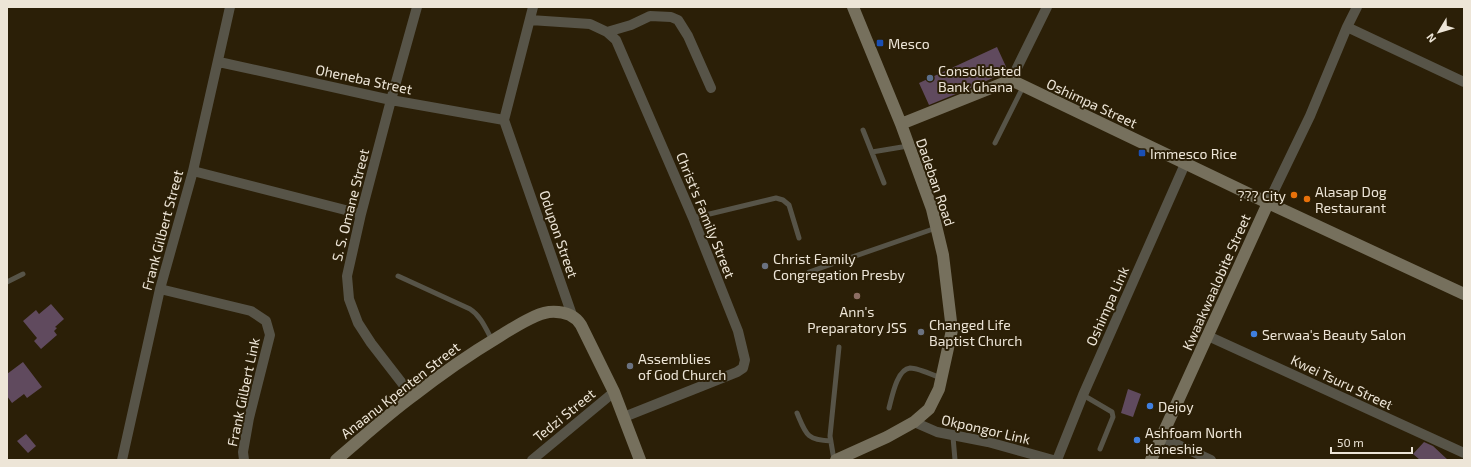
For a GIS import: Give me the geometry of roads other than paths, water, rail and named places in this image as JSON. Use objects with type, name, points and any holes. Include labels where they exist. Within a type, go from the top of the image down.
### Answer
[{"type":"street","name":"Frank Gilbert Street","points":[[122,460],[160,289],[193,171],[219,62],[230,7]]},
{"type":"street","name":"S. S. Omane Street","points":[[412,396],[358,323],[349,299],[347,276],[361,214],[417,7]]},
{"type":"street","points":[[504,120],[533,7]]},
{"type":"street","name":"Dadeban Road","points":[[835,460],[887,437],[914,422],[929,408],[939,389],[952,330],[943,255],[932,209],[901,124],[853,7]]},
{"type":"street","points":[[901,124],[1011,80],[1047,7]]},
{"type":"street","name":"Kwaakwaalobite Street","points":[[1151,460],[1268,204],[1310,116],[1347,27],[1358,7]]},
{"type":"street","points":[[607,32],[650,16],[671,17],[678,20],[688,36],[712,88]]},
{"type":"street","name":"Christ's Family Street","points":[[530,20],[590,24],[607,32],[616,40],[693,218],[738,331],[745,360],[743,368],[737,372],[624,417]]},
{"type":"street","points":[[1347,27],[1464,82]]},
{"type":"street","name":"Oheneba Street","points":[[219,62],[391,100],[504,120]]},
{"type":"street","name":"Oshimpa Street","points":[[1011,80],[1268,204],[1464,294]]},
{"type":"street","name":"Odupon Street","points":[[504,120],[572,315],[581,325],[614,392],[640,460]]},
{"type":"street","name":"Oshimpa Link","points":[[1057,460],[1083,395],[1185,164]]},
{"type":"street","points":[[193,171],[361,214]]},
{"type":"street","name":"Frank Gilbert Link","points":[[160,289],[251,311],[266,321],[270,335],[249,418],[243,452],[244,460]]},
{"type":"street","name":"Anaanu Kpenten Street","points":[[336,460],[412,396],[492,340],[540,314],[549,312],[572,315]]},
{"type":"street","name":"Kwei Tsuru Street","points":[[1208,336],[1464,453]]},
{"type":"street","name":"Tedzi Street","points":[[532,460],[614,392]]},
{"type":"street","name":"Okpongor Link","points":[[914,422],[953,437],[988,442],[1053,460]]},
{"type":"street","points":[[1161,437],[1211,460]]},
{"type":"lane","points":[[995,143],[1023,87]]},
{"type":"lane","points":[[863,130],[884,183]]},
{"type":"lane","points":[[872,152],[908,146]]},
{"type":"lane","points":[[693,218],[776,198],[789,205],[799,238]]},
{"type":"lane","points":[[809,272],[937,227]]},
{"type":"lane","points":[[7,282],[23,274]]},
{"type":"lane","points":[[398,276],[470,309],[480,318],[492,340]]},
{"type":"lane","points":[[835,460],[830,436],[839,347]]},
{"type":"lane","points":[[889,408],[899,375],[905,369],[912,368],[942,378]]},
{"type":"lane","points":[[1083,395],[1112,412],[1113,417],[1100,449]]},
{"type":"lane","points":[[797,413],[805,431],[810,437],[818,440],[831,441]]},
{"type":"lane","points":[[953,437],[955,460]]},
{"type":"place","name":"Mesco","points":[[880,43]]},
{"type":"place","name":"Consolidated Bank Ghana","points":[[930,78]]},
{"type":"place","name":"Immesco Rice","points":[[1142,153]]},
{"type":"place","name":"??? City","points":[[1294,195]]},
{"type":"place","name":"Alasap Dog Restaurant","points":[[1307,199]]},
{"type":"place","name":"Christ Family Congregation Presby","points":[[765,266]]},
{"type":"place","name":"Ann's Preparatory JSS","points":[[857,296]]},
{"type":"place","name":"Changed Life Baptist Church","points":[[921,332]]},
{"type":"place","name":"Serwaa's Beauty Salon","points":[[1254,334]]},
{"type":"place","name":"Assemblies of God Church","points":[[630,366]]},
{"type":"place","name":"Dejoy","points":[[1150,406]]},
{"type":"place","name":"Ashfoam North Kaneshie","points":[[1137,440]]}]
